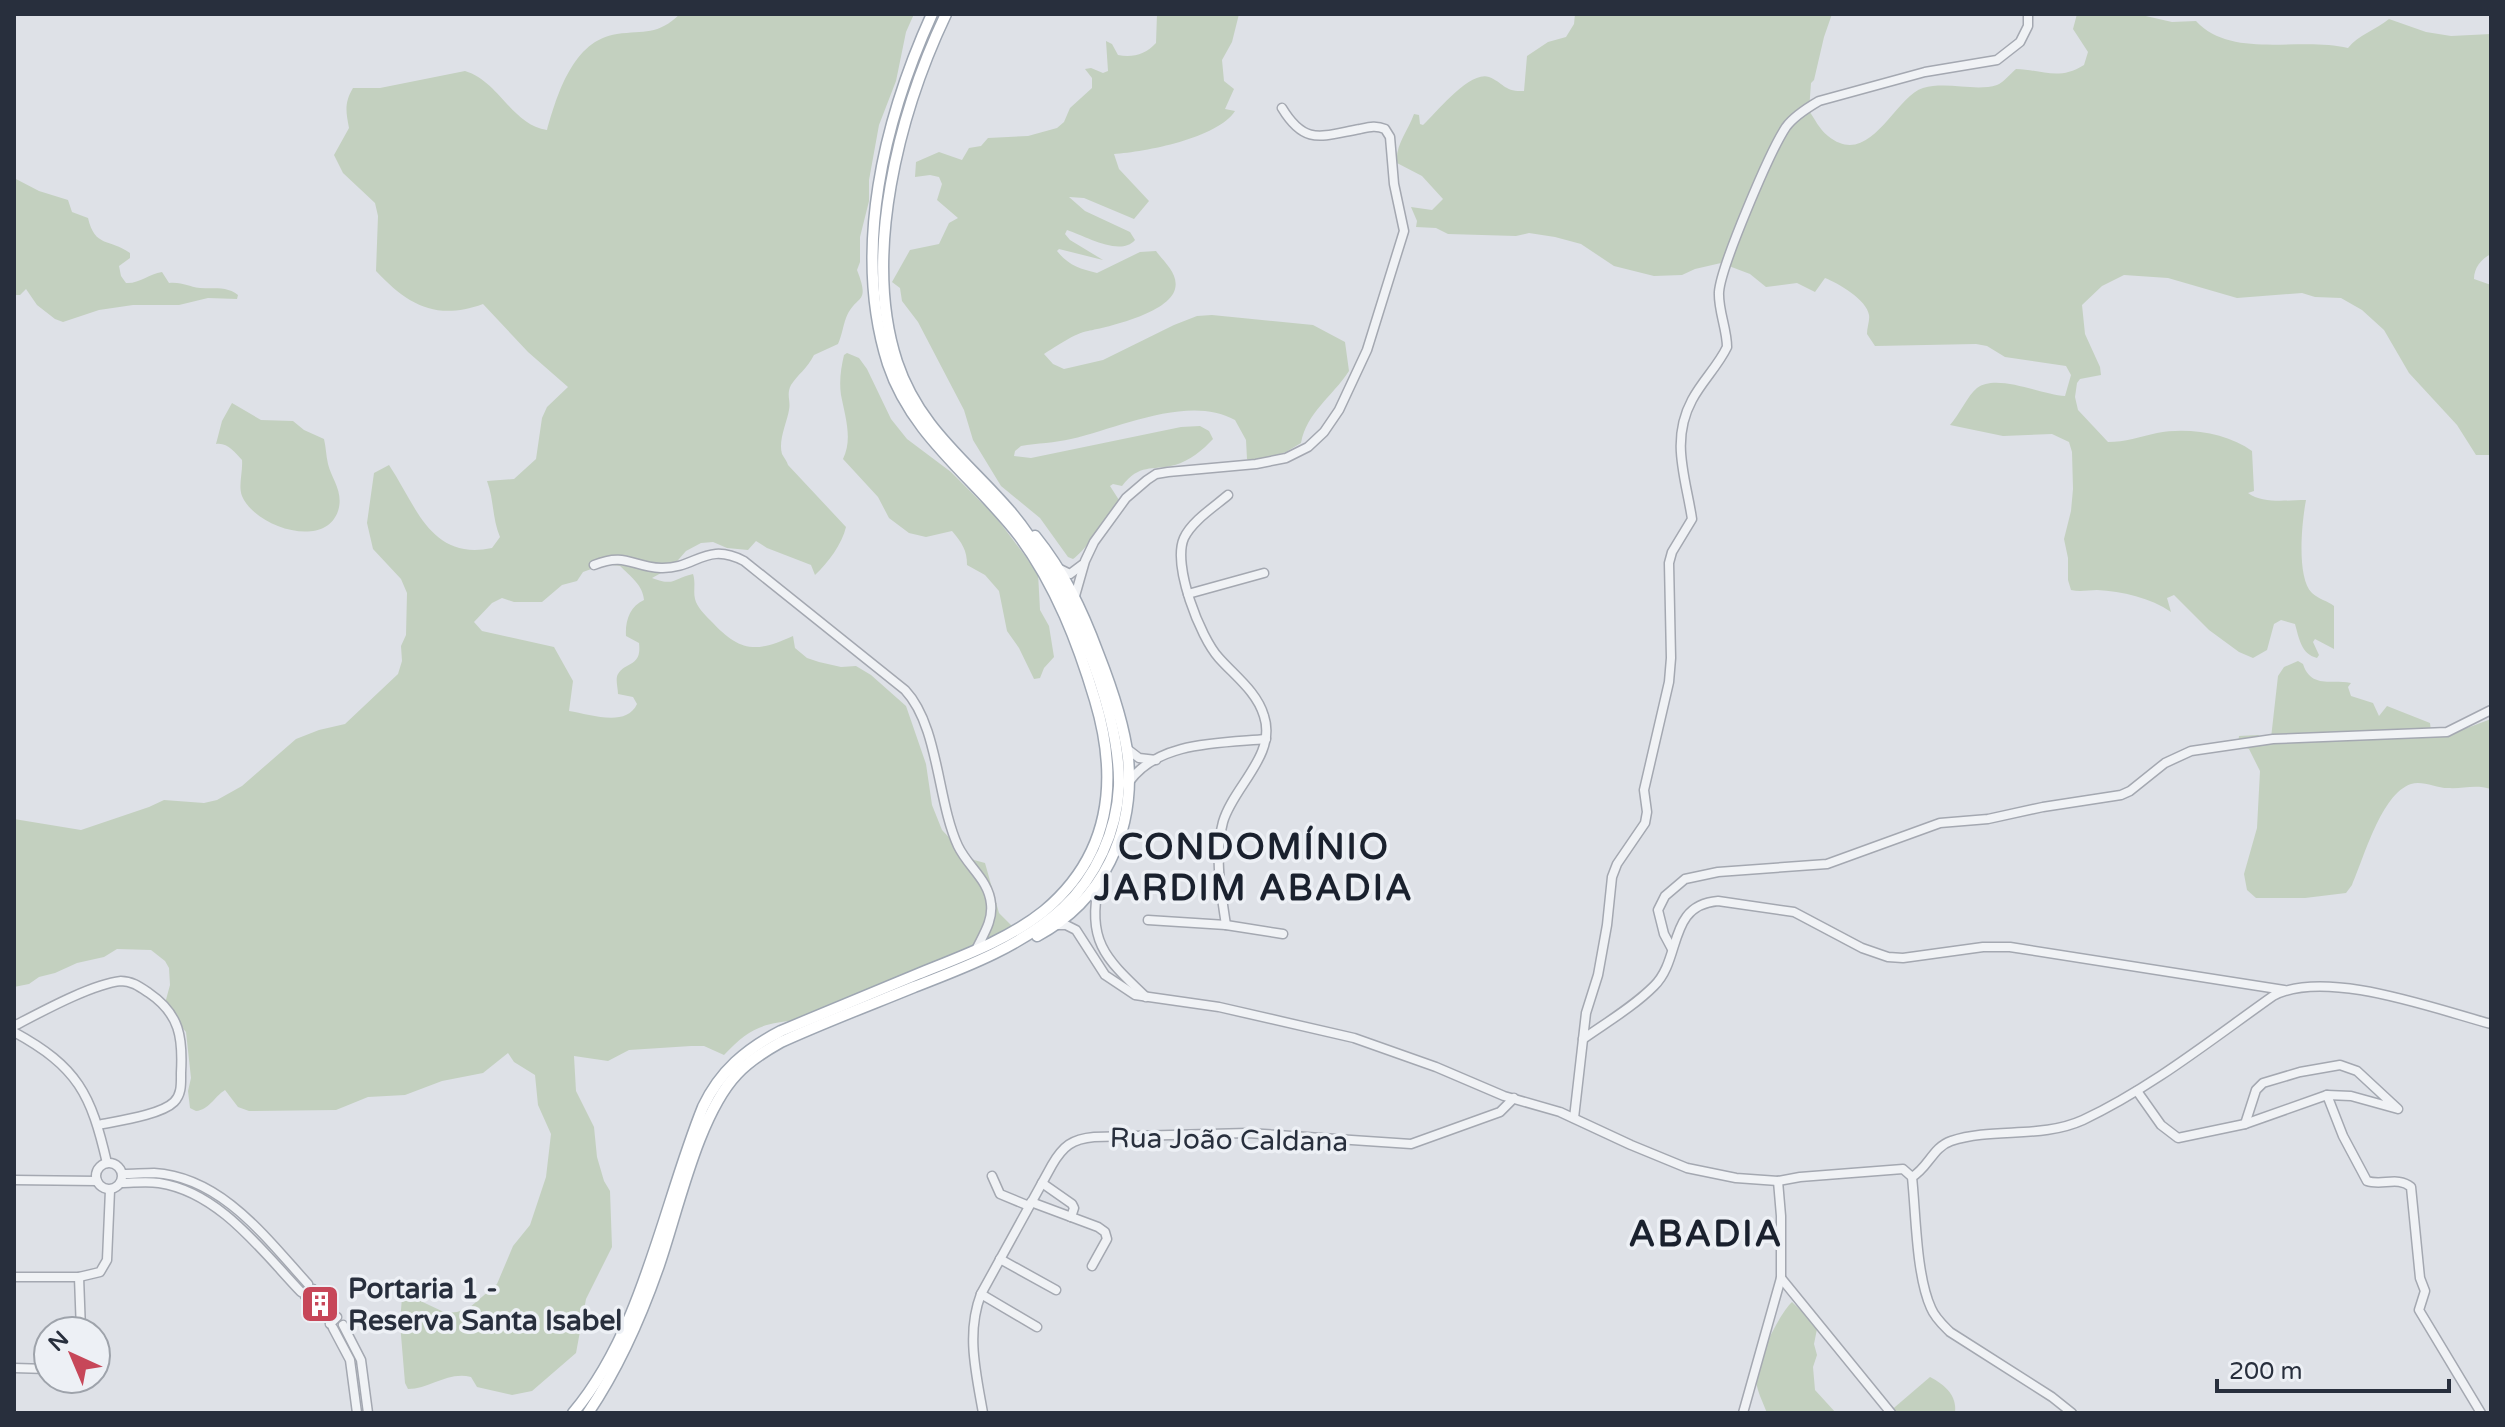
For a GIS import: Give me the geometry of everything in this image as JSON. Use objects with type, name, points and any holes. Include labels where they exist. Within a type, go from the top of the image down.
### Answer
[{"type":"main road","points":[[573,1413],[593,1385],[620,1334],[639,1292],[699,1116],[709,1095],[732,1064],[758,1043],[781,1031],[1013,932],[1043,912],[1073,882],[1100,830],[1109,792],[1109,768],[1102,723],[1061,607],[1023,541],[917,421],[893,377],[880,334],[872,279],[878,195],[901,92],[932,14]]},
{"type":"main road","points":[[869,1006],[963,971],[1056,925],[1079,907],[1099,881],[1116,847],[1127,805],[1129,783],[1126,748],[1106,674],[1075,596],[1060,569],[1028,528],[939,437],[920,410],[902,374],[887,320],[884,260],[899,145],[914,88],[946,14]]},
{"type":"main road","points":[[588,1413],[633,1333],[706,1127],[726,1088],[747,1064],[769,1048],[960,969],[1038,928],[1064,907],[1085,883],[1103,852],[1118,794],[1112,729],[1097,676],[1062,594],[1011,512]]},
{"type":"street","points":[[1574,1118],[1583,1039],[1607,925],[1612,877],[1617,864],[1645,823],[1644,790],[1669,682],[1669,563],[1672,552],[1692,519],[1681,467],[1681,437],[1690,402],[1727,347],[1719,295],[1721,278],[1756,190],[1779,138],[1788,124],[1805,109],[1819,101],[1925,72],[1997,60],[2020,42],[2028,26],[2028,14]]},
{"type":"street","points":[[1075,596],[1094,542],[1126,498],[1156,474],[1256,464],[1286,458],[1308,447],[1324,432],[1339,410],[1367,350],[1404,231],[1394,184],[1390,137],[1385,129],[1376,126],[1310,136],[1297,129],[1282,108]]},
{"type":"street","points":[[1226,925],[1218,870],[1223,821],[1233,798],[1256,763],[1266,739],[1266,726],[1259,703],[1214,652],[1204,636],[1188,594],[1182,550],[1185,535],[1228,495]]},
{"type":"street","points":[[594,565],[611,559],[624,559],[652,567],[673,568],[714,553],[733,555],[905,690],[921,716],[958,846],[989,895],[991,916],[976,950]]},
{"type":"street","points":[[1060,569],[1070,574],[1076,572],[1085,561]]},
{"type":"street","points":[[1188,594],[1264,573]]},
{"type":"street","points":[[1672,949],[1664,934],[1658,910],[1665,896],[1685,879],[1718,872],[1827,864],[1940,823],[1988,819],[2069,802],[2113,797],[2130,791],[2165,763],[2191,751],[2273,739],[2447,732],[2491,710]]},
{"type":"street","points":[[1129,783],[1140,770],[1191,746],[1266,739]]},
{"type":"street","points":[[1126,748],[1139,758],[1157,760]]},
{"type":"street","points":[[1099,881],[1096,924],[1102,951],[1146,997]]},
{"type":"street","points":[[1583,1039],[1656,985],[1670,964],[1678,929],[1688,915],[1708,902],[1718,901],[1794,912],[1862,948],[1888,957],[2010,947],[2284,990],[2310,985],[2349,988],[2491,1024]]},
{"type":"street","points":[[1148,920],[1226,925],[1283,934]]},
{"type":"street","points":[[1056,925],[1066,925],[1076,930],[1097,965],[1117,985],[1135,995],[1219,1007],[1354,1038],[1509,1097],[1574,1118],[1687,1168],[1744,1179],[1778,1181],[1903,1169],[1912,1177],[1923,1279],[1930,1307],[1938,1320],[1950,1332],[2072,1413]]},
{"type":"street","points":[[98,1125],[162,1109],[176,1100],[181,1091],[180,1036],[171,1012],[160,1000],[136,984],[122,981],[62,1001],[14,1029],[61,1063],[85,1092],[98,1125],[107,1163]]},
{"type":"street","points":[[1912,1177],[1921,1171],[1941,1146],[1949,1142],[2056,1129],[2082,1120],[2137,1091],[2284,990]]},
{"type":"street","points":[[2137,1091],[2161,1125],[2178,1138],[2245,1124],[2327,1095],[2351,1096],[2398,1109],[2357,1071],[2340,1065],[2263,1083],[2256,1090],[2245,1124]]},
{"type":"street","points":[[2327,1095],[2343,1136],[2367,1181],[2401,1181],[2411,1187],[2420,1278],[2425,1291],[2419,1310],[2481,1413]]},
{"type":"street","name":"Rua João Caldana","points":[[983,1413],[973,1348],[974,1311],[1060,1150],[1073,1141],[1082,1138],[1248,1133],[1411,1144],[1507,1107],[1509,1097]]},
{"type":"street","points":[[110,1190],[97,1181],[99,1168],[107,1163],[119,1166],[122,1179]]},
{"type":"street","points":[[992,1176],[1000,1194],[1098,1227],[1107,1235],[1092,1266]]},
{"type":"street","points":[[14,1277],[79,1277],[100,1272],[106,1266],[110,1190],[122,1179],[162,1183],[198,1196],[238,1226],[307,1290]]},
{"type":"street","points":[[14,1180],[97,1181]]},
{"type":"street","points":[[1743,1413],[1781,1278],[1778,1181]]},
{"type":"street","points":[[1042,1183],[1072,1204],[1071,1217]]},
{"type":"street","points":[[1000,1259],[1056,1290]]},
{"type":"street","points":[[79,1277],[80,1315]]},
{"type":"street","points":[[1781,1278],[1891,1413]]},
{"type":"street","points":[[981,1294],[1037,1327]]},
{"type":"street","points":[[1775,1305],[1787,1299],[1799,1300]]},
{"type":"street","points":[[357,1413],[350,1360],[336,1323],[361,1360],[368,1413]]},
{"type":"green space","points":[[680,14],[914,14],[906,32],[896,81],[879,125],[869,180],[869,201],[860,237],[857,270],[862,294],[846,318],[838,344],[814,355],[791,385],[781,443],[788,465],[846,527],[841,540],[815,575],[811,565],[756,541],[748,550],[727,548],[713,542],[701,543],[686,551],[672,567],[652,578],[670,582],[693,574],[697,605],[730,638],[757,647],[793,636],[795,648],[807,658],[841,667],[856,666],[906,706],[926,764],[932,805],[942,830],[963,852],[985,863],[999,913],[1014,928],[961,956],[799,1020],[757,1028],[724,1055],[704,1046],[691,1046],[629,1050],[608,1061],[574,1056],[576,1091],[594,1127],[597,1157],[610,1191],[612,1247],[586,1299],[576,1353],[532,1391],[512,1395],[477,1387],[471,1377],[463,1376],[408,1389],[400,1323],[402,1297],[412,1297],[446,1313],[469,1308],[497,1284],[513,1246],[530,1225],[546,1177],[551,1134],[538,1105],[535,1075],[514,1062],[508,1053],[483,1073],[442,1081],[405,1095],[368,1097],[336,1110],[249,1111],[238,1107],[225,1090],[208,1106],[196,1111],[190,1108],[188,1091],[191,1078],[186,1032],[164,1007],[170,985],[169,968],[151,950],[117,949],[104,957],[77,963],[39,977],[29,984],[14,987],[14,819],[81,830],[164,800],[204,803],[217,800],[242,786],[296,739],[345,724],[398,674],[402,661],[401,646],[406,635],[407,593],[401,579],[373,549],[367,523],[374,473],[389,465],[417,512],[439,538],[471,550],[492,548],[500,537],[487,481],[514,479],[536,459],[542,418],[547,407],[568,387],[528,352],[483,304],[451,311],[424,307],[400,293],[376,271],[378,216],[375,203],[343,173],[334,155],[349,128],[346,108],[350,93],[353,88],[380,88],[465,71],[487,84],[524,120],[547,130],[569,71],[589,47],[602,38],[650,31]],"holes":[[[605,564],[620,566],[639,585],[644,600],[632,610],[626,625],[626,636],[639,643],[638,656],[621,670],[617,678],[618,694],[633,697],[637,704],[625,716],[607,718],[569,711],[573,681],[554,647],[482,631],[474,622],[492,603],[502,598],[514,602],[542,602],[562,585],[577,581],[583,572]]]},
{"type":"green space","points":[[1157,14],[1239,14],[1232,42],[1222,60],[1224,81],[1234,89],[1225,109],[1235,111],[1226,121],[1197,136],[1161,147],[1114,154],[1119,169],[1149,201],[1134,219],[1084,198],[1069,197],[1085,211],[1130,232],[1135,240],[1129,245],[1112,246],[1067,230],[1065,234],[1070,240],[1103,260],[1059,249],[1057,251],[1066,260],[1097,273],[1140,252],[1156,251],[1173,273],[1176,284],[1170,298],[1150,312],[1077,334],[1044,354],[1053,364],[1064,369],[1103,360],[1174,325],[1197,316],[1212,315],[1313,325],[1345,342],[1349,371],[1314,413],[1301,443],[1286,452],[1252,463],[1247,459],[1246,440],[1235,420],[1197,410],[1154,416],[1071,439],[1021,446],[1014,456],[1031,458],[1181,427],[1200,426],[1209,431],[1213,439],[1196,455],[1180,463],[1146,469],[1134,474],[1122,486],[1110,486],[1119,500],[1098,532],[1073,559],[1068,557],[1040,518],[1001,486],[973,440],[964,410],[918,322],[902,301],[900,288],[892,282],[910,250],[939,244],[949,223],[958,218],[937,200],[942,184],[939,177],[915,177],[916,162],[939,152],[962,160],[969,148],[981,146],[988,138],[1028,136],[1057,128],[1064,122],[1070,108],[1092,88],[1092,78],[1085,69],[1103,73],[1108,71],[1106,41],[1112,44],[1118,55],[1144,52],[1156,43]]},
{"type":"green space","points":[[1575,14],[1832,14],[1811,83],[1809,111],[1828,136],[1843,144],[1856,144],[1869,138],[1912,94],[1923,88],[1989,87],[2000,84],[2016,69],[2058,74],[2084,65],[2088,52],[2073,29],[2077,14],[2137,14],[2172,22],[2196,21],[2211,33],[2247,44],[2309,44],[2348,48],[2389,19],[2426,32],[2451,36],[2491,34],[2491,254],[2479,264],[2474,279],[2491,285],[2491,455],[2476,455],[2457,425],[2409,373],[2384,330],[2362,310],[2341,298],[2302,293],[2237,298],[2168,278],[2124,275],[2102,286],[2082,305],[2085,334],[2101,375],[2080,379],[2077,383],[2075,397],[2078,410],[2108,442],[2181,431],[2207,433],[2231,440],[2252,451],[2254,491],[2248,493],[2268,500],[2306,500],[2302,548],[2304,575],[2312,593],[2334,606],[2334,649],[2315,639],[2313,642],[2319,655],[2317,658],[2312,656],[2302,645],[2295,624],[2281,620],[2274,624],[2267,650],[2253,658],[2239,652],[2209,630],[2174,595],[2167,598],[2171,612],[2145,599],[2126,594],[2071,590],[2064,539],[2073,489],[2069,442],[2052,434],[2003,436],[1950,425],[1974,391],[1986,384],[2008,384],[2065,396],[2071,375],[2066,366],[2005,357],[1987,346],[1976,344],[1875,346],[1867,334],[1867,309],[1858,298],[1825,278],[1815,292],[1797,283],[1766,287],[1750,274],[1721,263],[1682,275],[1654,276],[1614,266],[1581,244],[1555,237],[1529,233],[1516,236],[1448,234],[1436,228],[1416,227],[1417,221],[1411,207],[1432,210],[1443,199],[1422,176],[1397,163],[1400,144],[1414,114],[1419,115],[1420,124],[1423,125],[1463,86],[1481,77],[1489,77],[1508,89],[1524,91],[1527,56],[1548,42],[1566,37],[1574,24]]},
{"type":"green space","points":[[14,178],[39,191],[68,200],[72,212],[88,218],[99,238],[130,253],[130,258],[119,266],[126,283],[162,272],[169,283],[225,289],[238,295],[237,299],[208,298],[179,305],[133,305],[99,310],[63,322],[55,319],[37,305],[26,289],[20,295],[14,295]]},
{"type":"green space","points":[[847,353],[859,358],[867,369],[891,419],[907,439],[951,472],[995,516],[1038,573],[1040,610],[1049,626],[1054,657],[1040,678],[1034,679],[1007,631],[999,591],[985,575],[967,565],[963,547],[952,531],[926,537],[909,533],[889,518],[878,497],[843,459],[848,435],[840,380],[844,355]]},
{"type":"green space","points":[[232,403],[261,420],[293,421],[324,439],[328,464],[340,498],[338,511],[331,523],[305,532],[290,530],[275,525],[249,507],[241,492],[242,460],[227,446],[216,444],[222,421]]},
{"type":"green space","points":[[2298,661],[2317,680],[2351,683],[2348,687],[2351,696],[2373,703],[2379,716],[2387,706],[2430,723],[2431,731],[2439,732],[2462,730],[2491,719],[2491,789],[2411,784],[2400,790],[2382,813],[2346,893],[2305,898],[2256,898],[2247,890],[2244,874],[2257,828],[2260,771],[2249,749],[2238,745],[2239,736],[2271,738],[2278,676],[2284,667]]},
{"type":"green space","points":[[1792,1302],[1817,1329],[1814,1344],[1817,1355],[1813,1367],[1815,1390],[1836,1413],[1767,1413],[1761,1400],[1756,1381],[1757,1368],[1776,1326]]},
{"type":"green space","points":[[1930,1377],[1949,1391],[1955,1413],[1888,1413]]},
{"type":"tunnel","points":[[310,1286],[340,1321]]},
{"type":"tunnel","points":[[302,1292],[333,1327]]},
{"type":"place","name":"Portaria 1 - Reserva Santa Isabel","points":[[320,1304]]},
{"type":"district","name":"CONDOMÍNIO JARDIM ABADIA","points":[[1254,866]]},
{"type":"district","name":"ABADIA","points":[[1706,1233]]}]
